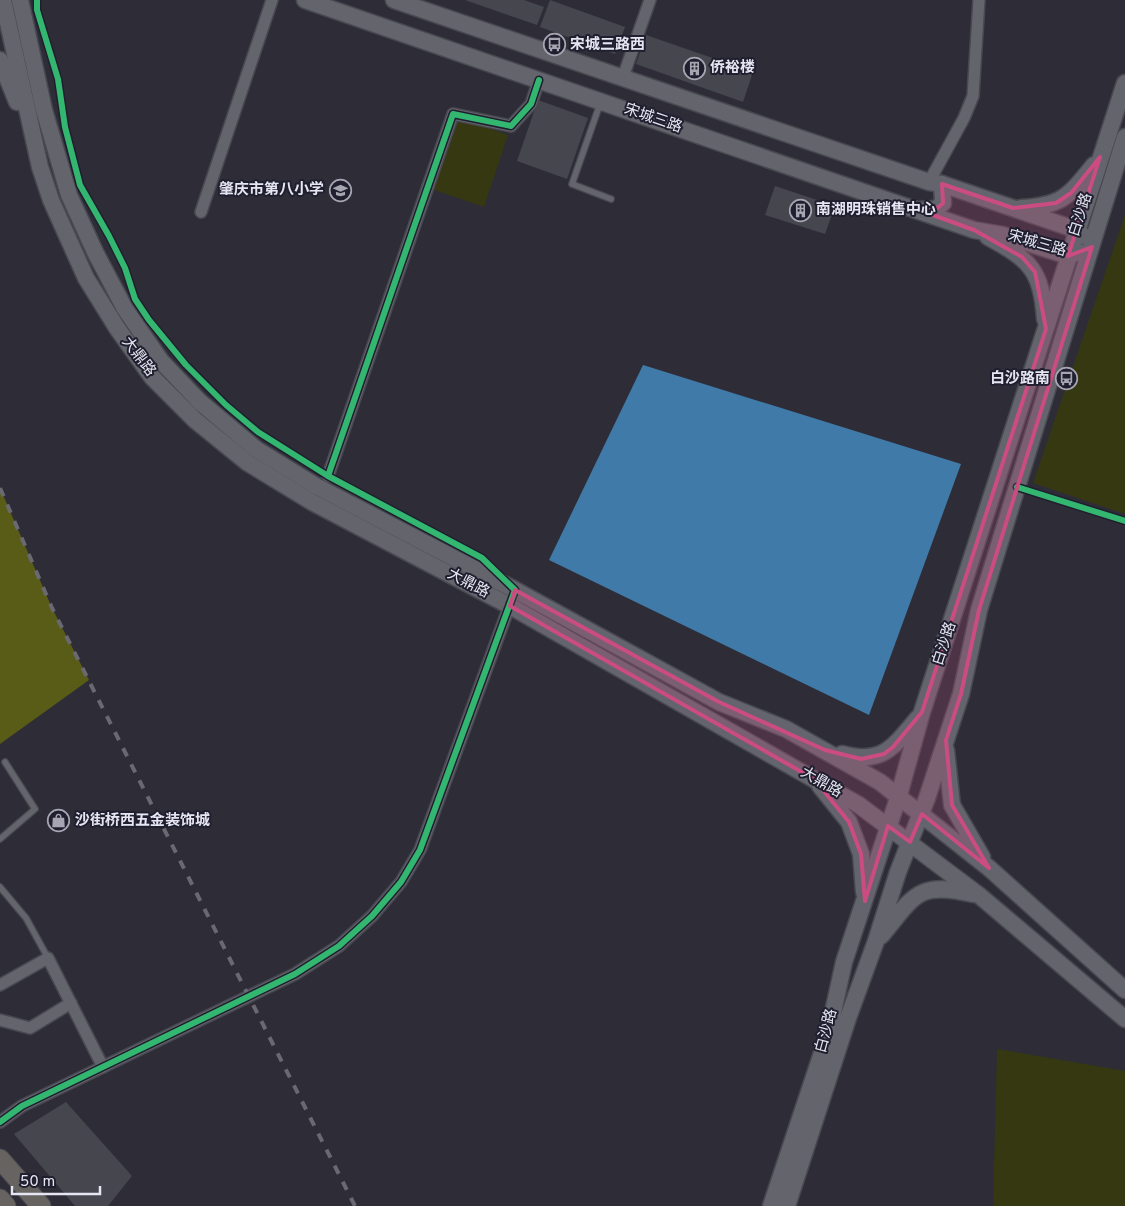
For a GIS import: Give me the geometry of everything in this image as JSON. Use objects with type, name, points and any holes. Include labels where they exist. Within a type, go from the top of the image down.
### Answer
[{"type":"main road","name":"大鼎路","points":[[3,0],[33,140],[51,200],[86,278],[117,328],[152,377],[195,420],[248,463],[312,502],[512,598],[719,702],[786,729],[898,795],[989,868],[1125,990]]},
{"type":"main road","name":"大鼎路","points":[[20,0],[44,110],[69,195],[95,252],[125,309],[161,360],[200,402],[256,449],[316,486],[512,598],[859,805],[980,896],[1125,1019]]},
{"type":"main road","name":"宋城三路","points":[[306,0],[974,230],[1003,234],[1068,256],[1092,247],[1077,230],[394,0]]},
{"type":"main road","points":[[0,60],[33,140]]},
{"type":"main road","name":"白沙路","points":[[771,1206],[828,1035],[844,962],[898,795],[922,712],[1125,83]]},
{"type":"main road","name":"白沙路","points":[[787,1206],[848,1018],[876,941],[898,872],[922,814],[961,694],[979,610],[1125,137]]},
{"type":"main road","points":[[1013,208],[1039,207],[1056,203],[1071,193],[1100,157]]},
{"type":"main road","points":[[919,210],[936,209],[943,202],[935,183]]},
{"type":"main road","points":[[974,230],[1022,257],[1035,272],[1044,302],[1046,329]]},
{"type":"main road","points":[[824,750],[861,759],[884,754],[893,747],[922,712]]},
{"type":"main road","points":[[946,740],[952,805],[963,828],[989,868]]},
{"type":"main road","points":[[814,779],[849,822],[861,854],[864,901]]},
{"type":"main road","points":[[876,941],[916,895],[928,889],[940,888],[980,896]]},
{"type":"main road","points":[[0,1159],[40,1206]]},
{"type":"main road","points":[[0,1199],[6,1206]]},
{"type":"street","points":[[201,212],[272,0]]},
{"type":"street","points":[[623,77],[650,0]]},
{"type":"street","points":[[935,183],[973,96],[979,0]]},
{"type":"street","points":[[328,476],[452,114],[511,126],[531,104],[539,80]]},
{"type":"street","points":[[0,1122],[22,1106],[295,974],[339,946],[372,916],[400,882],[420,850],[512,598]]},
{"type":"street","points":[[0,985],[48,958],[104,1067]]},
{"type":"street","points":[[0,1020],[30,1028],[71,1003]]},
{"type":"lane","points":[[601,101],[572,184],[611,199]]},
{"type":"lane","points":[[0,838],[35,809],[5,762]]},
{"type":"lane","points":[[0,887],[26,918],[48,958]]},
{"type":"highlighted area","points":[[1100,157],[1068,256],[1092,247],[979,610],[961,694],[946,740],[952,805],[989,868],[922,814],[910,842],[888,826],[865,901],[861,854],[849,822],[814,779],[510,606],[515,590],[719,702],[825,750],[861,759],[884,754],[893,747],[922,712],[1046,329],[1035,272],[1022,257],[974,230],[919,210],[936,209],[943,203],[942,184],[1013,208],[1056,203],[1071,193]]},
{"type":"green space","points":[[456,117],[508,135],[484,207],[432,189]]},
{"type":"green space","points":[[1125,215],[1125,514],[1033,483]]},
{"type":"green space","points":[[997,1049],[1125,1071],[1125,1206],[993,1206]]},
{"type":"shaded area","points":[[0,488],[52,608],[89,680],[0,744]]},
{"type":"water","points":[[643,365],[961,464],[869,715],[549,560]]},
{"type":"building","points":[[465,0],[524,0],[544,7],[537,25]]},
{"type":"building","points":[[550,0],[625,27],[615,54],[540,27]]},
{"type":"building","name":"侨裕楼","points":[[646,35],[753,72],[743,102],[636,64]]},
{"type":"building","points":[[538,100],[588,118],[567,179],[517,161]]},
{"type":"building","name":"南湖明珠销售中心","points":[[775,186],[835,206],[825,234],[765,215]]},
{"type":"building","points":[[66,1102],[132,1176],[108,1206],[75,1206],[14,1134]]},
{"type":"railway","points":[[0,488],[52,608],[355,1206]]},
{"type":"cycle path","points":[[0,1122],[22,1106],[295,974],[339,946],[372,916],[401,882],[420,850],[515,590],[482,558],[328,476],[258,432],[226,405],[186,365],[149,320],[135,299],[125,268],[80,185],[65,127],[58,79],[37,10],[37,0]]},
{"type":"cycle path","points":[[328,476],[453,114],[511,126],[531,104],[539,80]]},
{"type":"cycle path","points":[[1017,487],[1125,521]]},
{"type":"place","name":"宋城三路西","points":[[554,45]]},
{"type":"place","name":"侨裕楼","points":[[694,68]]},
{"type":"place","name":"肇庆市第八小学","points":[[340,190]]},
{"type":"place","name":"南湖明珠销售中心","points":[[800,210]]},
{"type":"place","name":"白沙路南","points":[[1066,379]]},
{"type":"place","name":"沙街桥西五金装饰城","points":[[59,821]]}]
